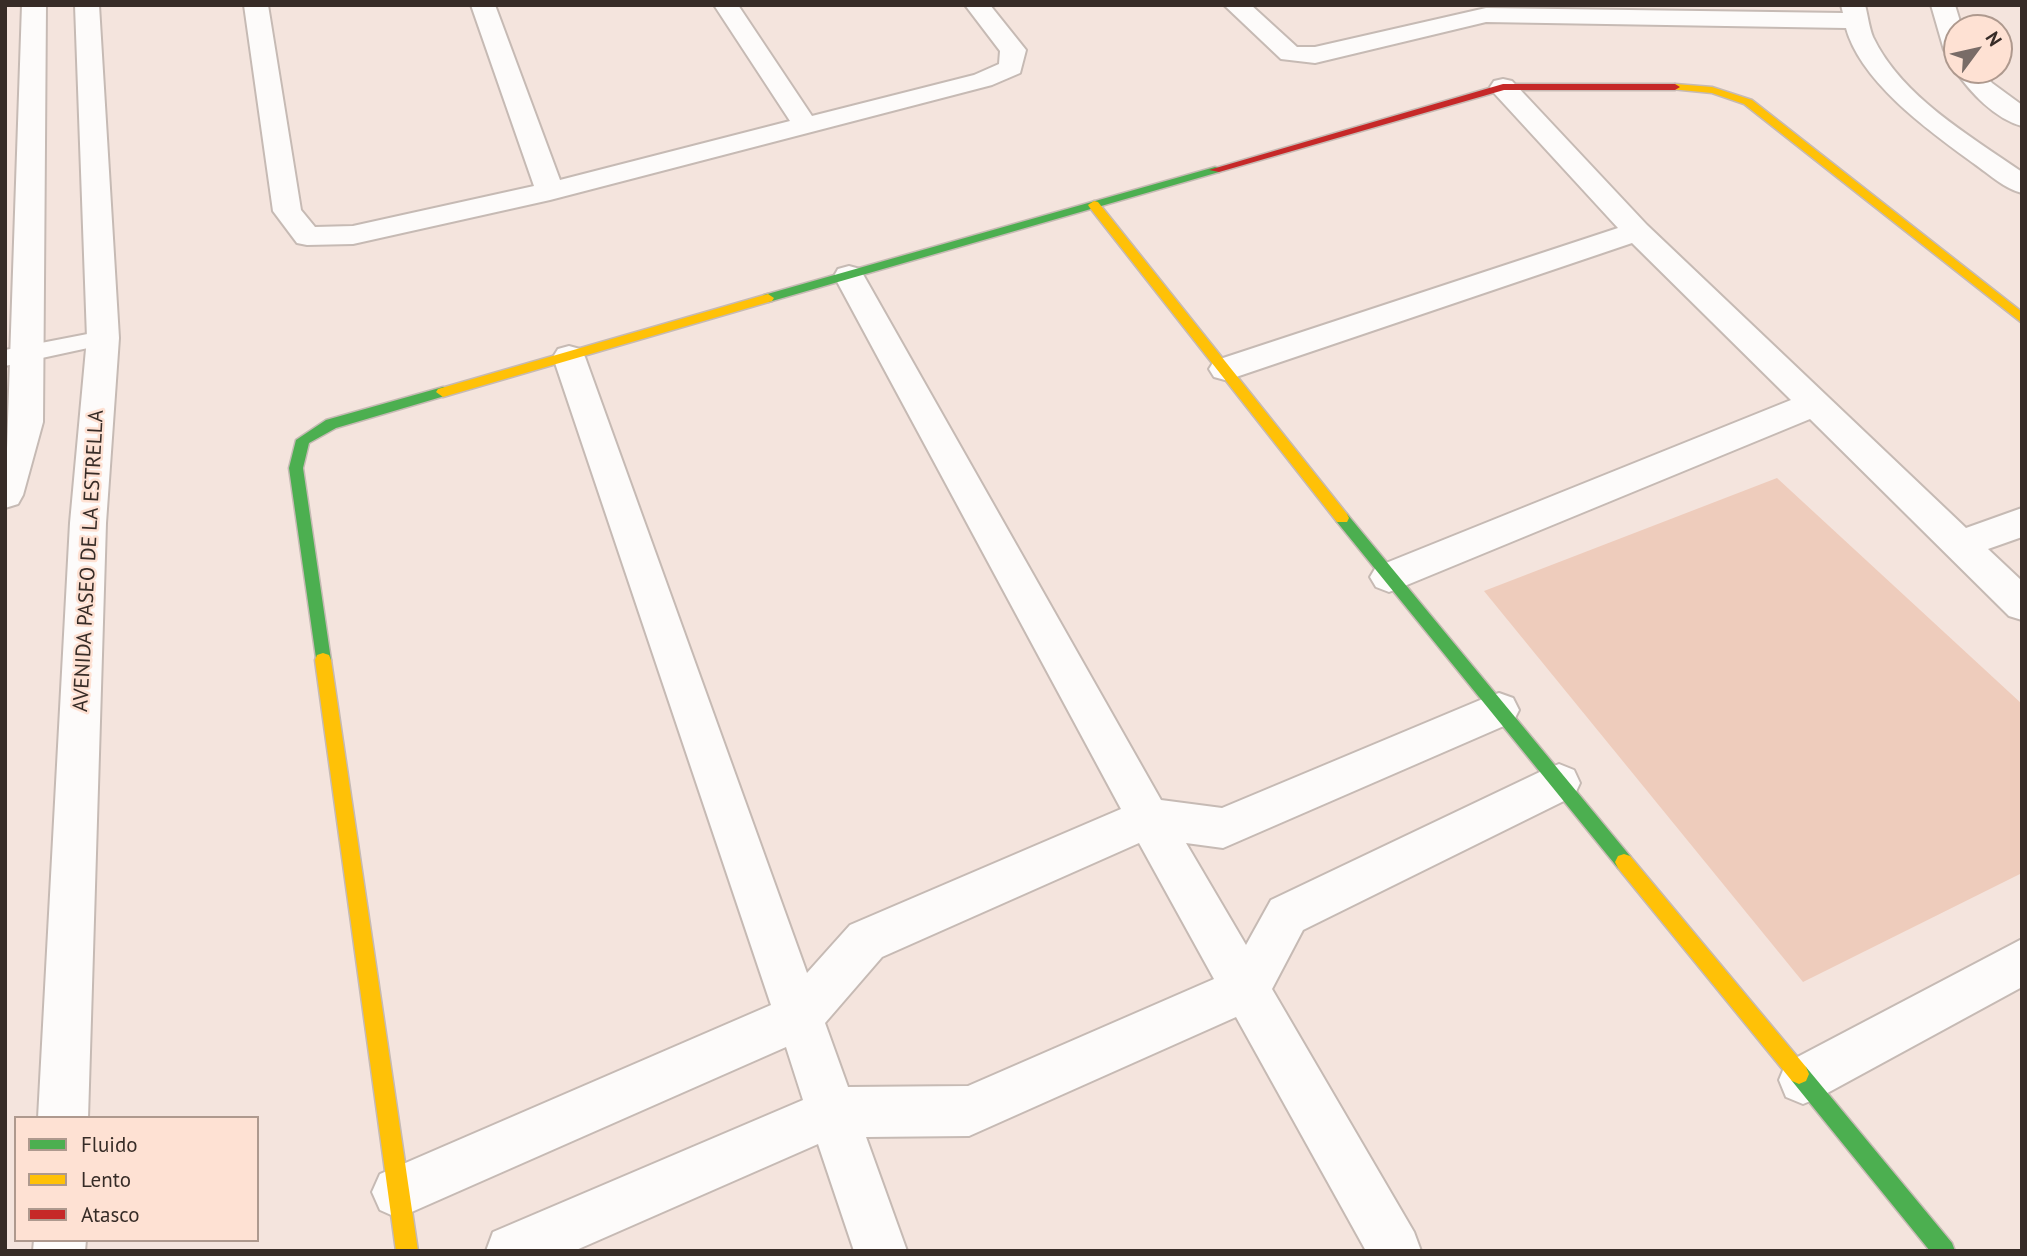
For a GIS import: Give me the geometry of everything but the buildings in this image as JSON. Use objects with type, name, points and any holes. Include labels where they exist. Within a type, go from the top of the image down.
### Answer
[{"type":"street","points":[[5,495],[26,422],[15,356],[34,5]]},
{"type":"street","name":"AVENIDA PASEO DE LA ESTRELLA","points":[[63,1116],[87,537],[103,338],[87,5]]},
{"type":"street","points":[[256,5],[287,211],[307,236],[353,235],[551,191],[983,80],[1011,68],[1013,50],[976,5]]},
{"type":"street","points":[[482,5],[551,191]]},
{"type":"street","points":[[726,5],[806,126]]},
{"type":"street","points":[[1236,5],[1290,54],[1315,55],[1480,10],[1855,13],[1860,35],[1903,91],[1938,124],[2022,185]]},
{"type":"street","points":[[1979,84],[2022,118]]},
{"type":"street","points":[[1503,87],[1637,231],[2022,605]]},
{"type":"street","points":[[407,1251],[296,468],[303,440],[331,424],[569,358],[1503,87],[1704,87],[1730,93],[1748,102],[2022,319]]},
{"type":"street","points":[[1094,205],[1389,577],[1944,1251]]},
{"type":"street","points":[[1224,369],[1637,231]]},
{"type":"street","points":[[849,276],[1148,818],[1395,1251]]},
{"type":"street","points":[[569,358],[881,1251]]},
{"type":"street","points":[[1389,577],[1813,404]]},
{"type":"street","points":[[1959,545],[2022,522]]},
{"type":"street","points":[[398,1192],[799,1017],[866,942],[1148,818],[1223,828],[1499,710]]},
{"type":"street","points":[[512,1251],[832,1112],[969,1111],[1247,988],[1287,915],[1559,783]]},
{"type":"street","points":[[1803,1080],[2022,962]]},
{"type":"lane","points":[[15,356],[103,338]]},
{"type":"shaded area","points":[[1777,478],[2022,704],[2022,873],[1803,982],[1484,591]]},
{"type":"traffic: fast","points":[[768,298],[1215,170]]},
{"type":"traffic: fast","points":[[323,660],[296,468],[303,440],[331,424],[443,392]]},
{"type":"traffic: fast","points":[[1342,518],[1624,862]]},
{"type":"traffic: fast","points":[[1799,1074],[1944,1251]]},
{"type":"traffic: slow","points":[[1675,87],[1712,90],[1748,102],[2022,319]]},
{"type":"traffic: slow","points":[[1094,205],[1342,518]]},
{"type":"traffic: slow","points":[[443,392],[768,298]]},
{"type":"traffic: slow","points":[[323,660],[407,1251]]},
{"type":"traffic: slow","points":[[1624,862],[1799,1074]]},
{"type":"traffic: jam","points":[[1215,170],[1503,87],[1675,87]]}]
